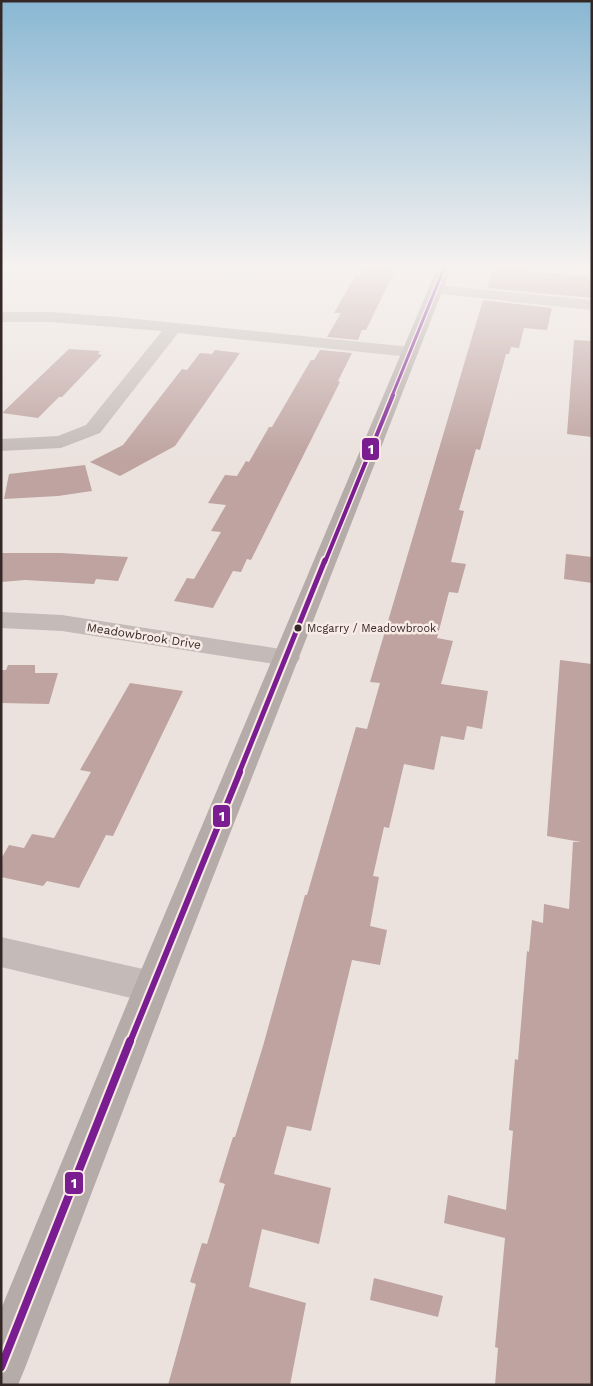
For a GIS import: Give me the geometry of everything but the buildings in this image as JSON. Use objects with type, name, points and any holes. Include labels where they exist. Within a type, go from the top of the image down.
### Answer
[{"type":"street","points":[[1,445],[27,446],[61,442],[93,430],[171,331]]},
{"type":"street","points":[[209,331],[410,352]]},
{"type":"street","points":[[1,1368],[152,987],[419,331]]},
{"type":"street","name":"Meadowbrook Drive","points":[[1,620],[62,623],[287,658]]},
{"type":"street","points":[[1,952],[152,987]]},
{"type":"transit line","name":"1","points":[[1,1367],[152,987],[419,331]]},
{"type":"place","name":"Mcgarry / Meadowbrook","points":[[298,628]]}]
